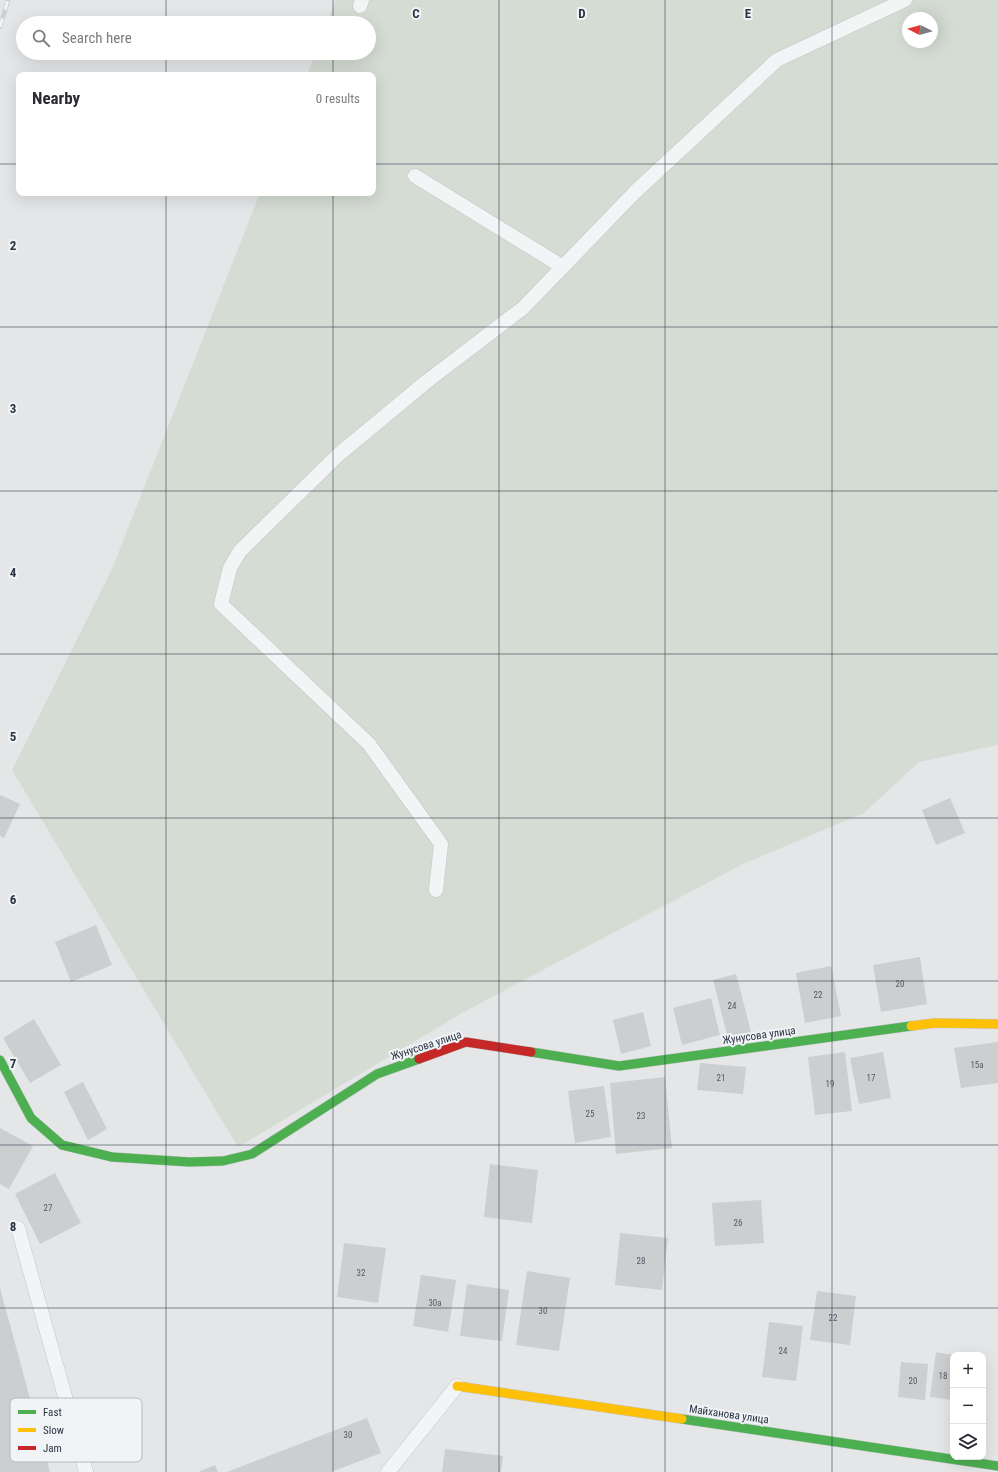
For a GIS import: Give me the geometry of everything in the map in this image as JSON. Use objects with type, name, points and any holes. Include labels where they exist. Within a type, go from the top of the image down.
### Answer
[{"type":"street","name":"Жунусова улица","points":[[0,1060],[31,1118],[62,1145],[112,1157],[189,1162],[222,1162],[252,1154],[377,1074],[466,1042],[619,1066],[750,1049],[935,1022],[998,1024]]},
{"type":"street","name":"Майханова улица","points":[[456,1386],[998,1466]]},
{"type":"lane","points":[[436,890],[441,844],[369,744],[221,604],[230,568],[240,551],[338,455],[426,382],[523,308],[635,192],[776,60],[905,0]]},
{"type":"lane","points":[[415,176],[563,267]]},
{"type":"lane","points":[[18,1228],[65,1398]]},
{"type":"lane","points":[[388,1472],[456,1386]]},
{"type":"lane","points":[[83,1462],[86,1472]]},
{"type":"shaded area","points":[[336,0],[998,0],[998,745],[919,762],[864,813],[741,865],[462,1013],[238,1147],[12,770],[112,569],[259,196],[376,196],[376,72],[308,72],[312,60],[376,60],[376,16],[330,16]]},
{"type":"building","points":[[0,795],[20,804],[4,838],[0,836]]},
{"type":"building","points":[[950,798],[965,833],[936,845],[922,810]]},
{"type":"building","points":[[96,925],[112,965],[71,982],[55,942]]},
{"type":"building","points":[[920,957],[927,1004],[881,1012],[873,965]]},
{"type":"building","points":[[831,966],[841,1016],[805,1023],[796,973]]},
{"type":"building","points":[[736,974],[751,1032],[728,1038],[713,980]]},
{"type":"building","points":[[711,998],[720,1035],[682,1045],[673,1008]]},
{"type":"building","points":[[643,1012],[651,1046],[621,1054],[613,1020]]},
{"type":"building","points":[[34,1019],[61,1065],[30,1083],[3,1038]]},
{"type":"building","points":[[998,1042],[998,1083],[961,1088],[954,1048]]},
{"type":"building","points":[[845,1052],[852,1111],[815,1115],[808,1057]]},
{"type":"building","points":[[883,1052],[891,1098],[859,1104],[850,1058]]},
{"type":"building","points":[[700,1063],[746,1067],[743,1094],[697,1090]]},
{"type":"building","points":[[665,1077],[672,1148],[616,1154],[610,1083]]},
{"type":"building","points":[[83,1082],[107,1129],[88,1140],[64,1092]]},
{"type":"building","points":[[604,1086],[611,1137],[575,1143],[568,1091]]},
{"type":"building","points":[[0,1128],[33,1146],[9,1189],[0,1184]]},
{"type":"building","points":[[490,1164],[538,1170],[532,1223],[484,1217]]},
{"type":"building","points":[[55,1173],[81,1223],[40,1244],[15,1194]]},
{"type":"building","points":[[761,1200],[764,1243],[715,1246],[712,1203]]},
{"type":"building","points":[[620,1233],[668,1238],[662,1290],[615,1285]]},
{"type":"building","points":[[344,1243],[386,1248],[378,1303],[337,1297]]},
{"type":"building","points":[[527,1271],[570,1278],[559,1351],[516,1345]]},
{"type":"building","points":[[421,1275],[456,1280],[448,1332],[413,1326]]},
{"type":"building","points":[[467,1284],[509,1290],[502,1341],[460,1336]]},
{"type":"building","points":[[0,1288],[30,1398],[10,1398],[10,1462],[47,1462],[50,1472],[0,1472]]},
{"type":"building","points":[[817,1291],[856,1296],[850,1345],[810,1340]]},
{"type":"building","points":[[769,1322],[803,1326],[796,1381],[762,1377]]},
{"type":"building","points":[[936,1352],[950,1354],[950,1400],[930,1397]]},
{"type":"building","points":[[901,1362],[928,1364],[925,1400],[898,1397]]},
{"type":"building","points":[[367,1418],[381,1453],[331,1472],[227,1472]]},
{"type":"building","points":[[445,1449],[503,1456],[501,1472],[442,1472]]},
{"type":"building","points":[[215,1465],[218,1472],[198,1472]]},
{"type":"railway","points":[[0,27],[8,0]]},
{"type":"traffic: fast","points":[[531,1052],[619,1066],[911,1026]]},
{"type":"traffic: fast","points":[[0,1060],[31,1118],[62,1145],[112,1157],[189,1162],[223,1161],[252,1154],[377,1074],[419,1059]]},
{"type":"traffic: fast","points":[[682,1419],[998,1466]]},
{"type":"traffic: slow","points":[[911,1026],[935,1023],[998,1024]]},
{"type":"traffic: slow","points":[[457,1386],[682,1419]]},
{"type":"traffic: jam","points":[[419,1059],[466,1042],[531,1052]]}]
